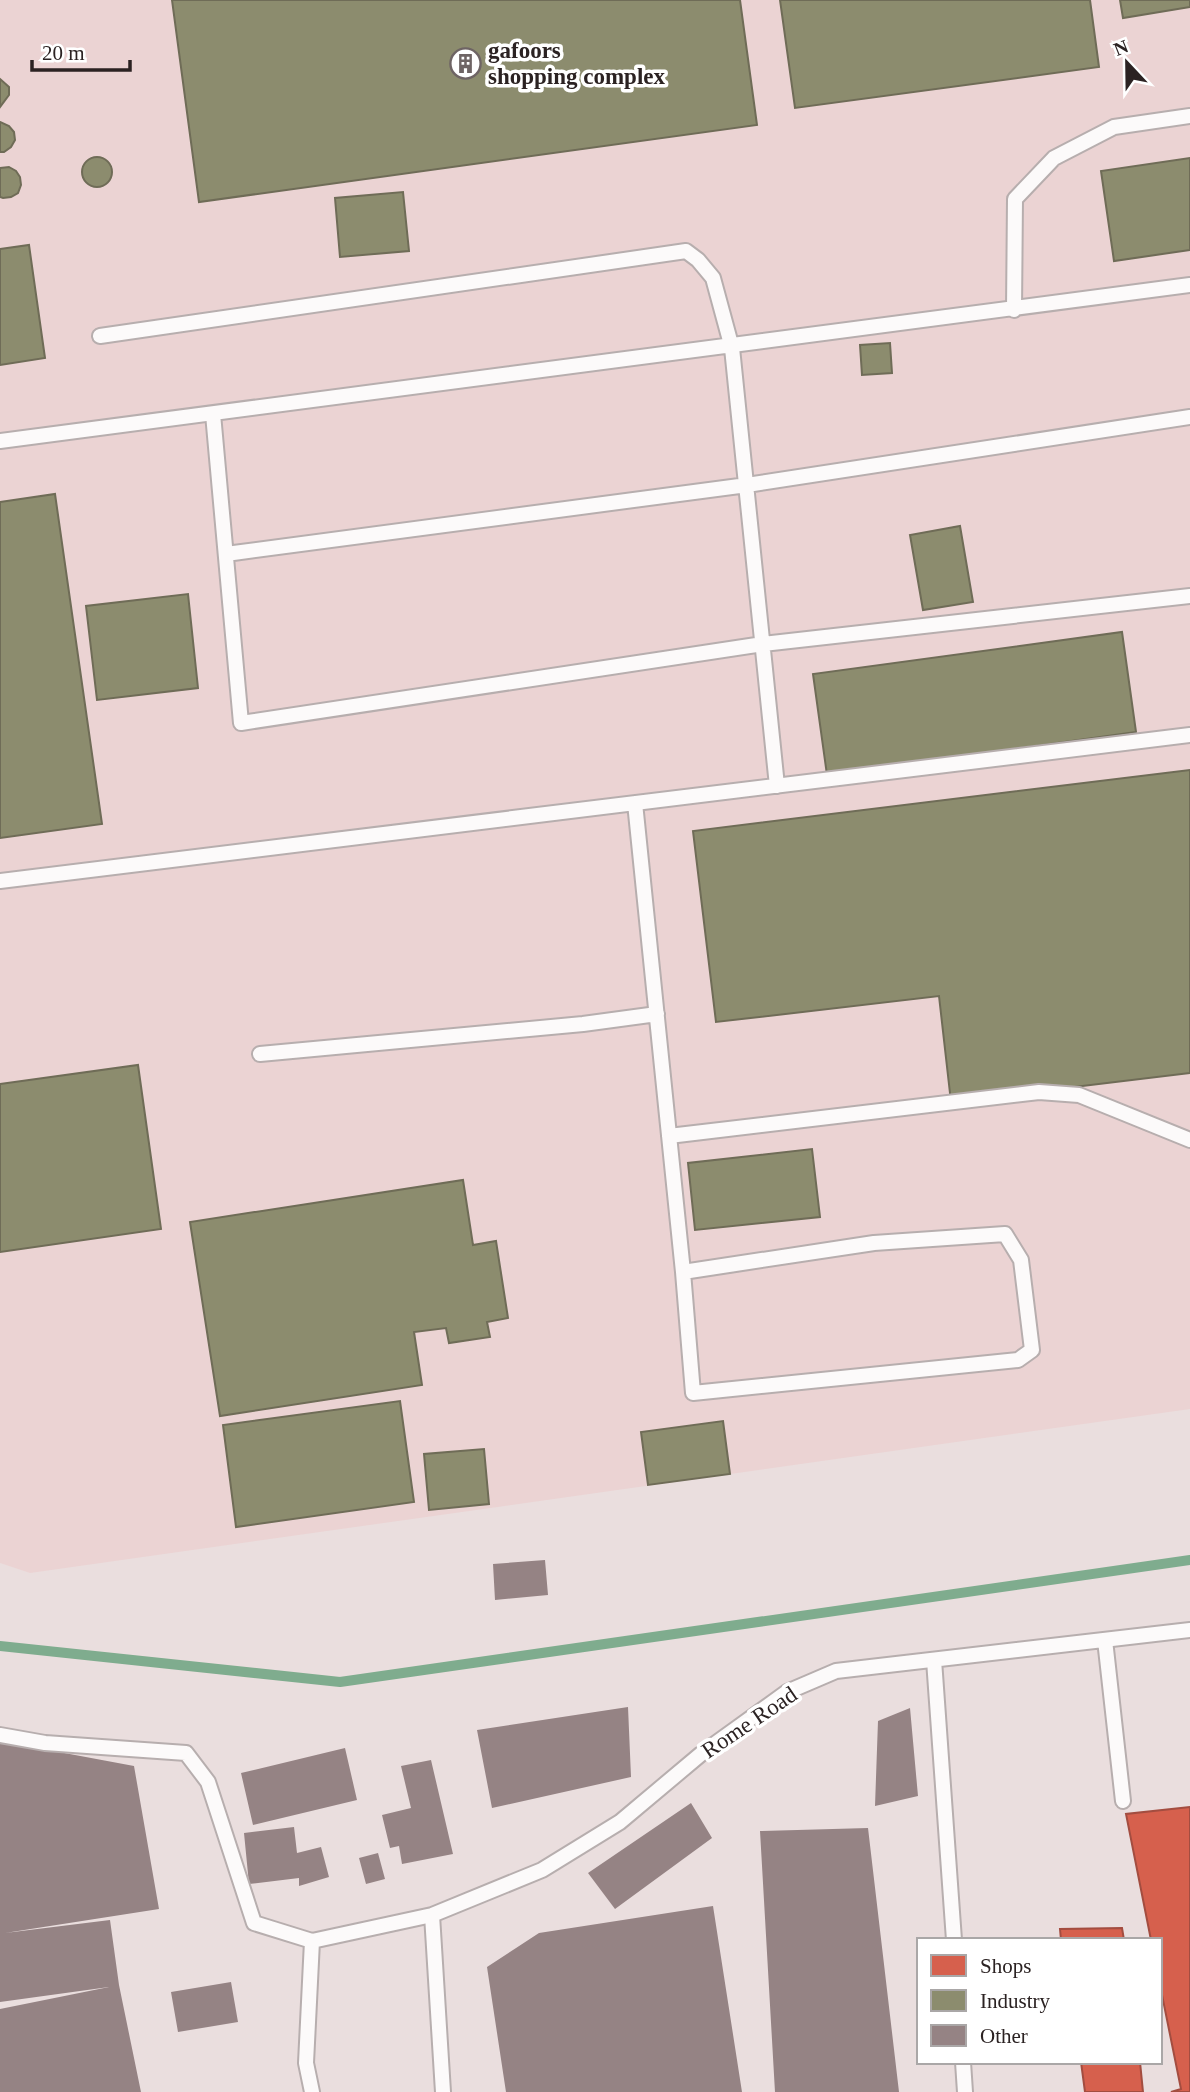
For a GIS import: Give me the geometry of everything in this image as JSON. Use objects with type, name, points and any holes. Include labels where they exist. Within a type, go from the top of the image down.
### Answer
[{"type":"lane","points":[[1014,310],[1015,198],[1054,158],[1114,127],[1190,116]]},
{"type":"lane","points":[[100,336],[685,251],[698,260],[713,278],[732,348],[777,786]]},
{"type":"lane","points":[[0,441],[615,360],[732,348],[1190,285]]},
{"type":"lane","points":[[213,414],[241,723],[762,645],[1190,596]]},
{"type":"lane","points":[[226,554],[747,485],[1190,417]]},
{"type":"lane","points":[[0,881],[1190,734]]},
{"type":"lane","points":[[635,803],[693,1393],[1018,1360],[1032,1350],[1021,1261],[1005,1234],[874,1243],[683,1272]]},
{"type":"lane","points":[[260,1054],[569,1025],[657,1014]]},
{"type":"lane","points":[[669,1136],[1039,1092],[1079,1095],[1190,1140]]},
{"type":"lane","name":"Rome Road","points":[[312,1941],[432,1915],[542,1870],[620,1822],[701,1754],[787,1692],[836,1671],[1190,1630]]},
{"type":"lane","points":[[1105,1640],[1123,1801]]},
{"type":"lane","points":[[934,1660],[954,1938]]},
{"type":"lane","points":[[0,1735],[58,1744],[186,1753],[208,1782],[254,1923],[312,1941],[306,2063],[312,2092]]},
{"type":"lane","points":[[432,1915],[443,2092]]},
{"type":"lane","points":[[963,2064],[965,2092]]},
{"type":"shaded area","points":[[0,0],[1190,0],[1190,1409],[30,1573],[0,1563]]},
{"type":"building: Shops","points":[[1190,1807],[1190,2092],[1171,2092],[1181,2089],[1162,1995],[1162,1938],[1151,1938],[1126,1814]]},
{"type":"building: Shops","points":[[1122,1928],[1124,1938],[1061,1938],[1060,1929]]},
{"type":"building: Shops","points":[[1081,2064],[1140,2064],[1143,2092],[1085,2092]]},
{"type":"building: Industry","name":"gafoors shopping complex","points":[[172,0],[740,0],[757,125],[199,202]]},
{"type":"building: Industry","points":[[780,0],[1090,0],[1099,67],[795,108]]},
{"type":"building: Industry","points":[[1120,0],[1190,0],[1190,7],[1123,18]]},
{"type":"building: Industry","points":[[0,79],[9,87],[9,95],[0,107]]},
{"type":"building: Industry","points":[[0,122],[14,132],[15,140],[4,152],[0,152]]},
{"type":"building: Industry","points":[[97,157],[108,161],[112,172],[108,183],[97,187],[86,183],[82,172],[86,161]]},
{"type":"building: Industry","points":[[1190,158],[1190,250],[1114,261],[1101,171]]},
{"type":"building: Industry","points":[[9,167],[20,177],[21,185],[18,193],[3,198],[0,197],[0,168]]},
{"type":"building: Industry","points":[[403,192],[409,251],[340,257],[335,198]]},
{"type":"building: Industry","points":[[29,245],[45,358],[0,365],[0,249]]},
{"type":"building: Industry","points":[[890,343],[892,373],[862,375],[860,345]]},
{"type":"building: Industry","points":[[55,494],[102,824],[0,838],[0,502]]},
{"type":"building: Industry","points":[[960,526],[973,602],[923,610],[910,535]]},
{"type":"building: Industry","points":[[188,594],[198,688],[97,700],[86,606]]},
{"type":"building: Industry","points":[[1122,632],[1136,732],[827,775],[813,674]]},
{"type":"building: Industry","points":[[1190,770],[1190,1073],[951,1102],[939,996],[716,1022],[693,831]]},
{"type":"building: Industry","points":[[138,1065],[161,1229],[0,1252],[0,1084]]},
{"type":"building: Industry","points":[[812,1149],[820,1217],[695,1230],[688,1163]]},
{"type":"building: Industry","points":[[463,1180],[473,1245],[496,1241],[508,1318],[487,1322],[490,1337],[449,1343],[446,1328],[414,1332],[422,1385],[220,1416],[190,1222]]},
{"type":"building: Industry","points":[[400,1401],[414,1502],[236,1527],[223,1425]]},
{"type":"building: Industry","points":[[723,1421],[730,1474],[648,1485],[641,1432]]},
{"type":"building: Industry","points":[[484,1449],[489,1504],[429,1510],[424,1454]]},
{"type":"building: Other","points":[[545,1560],[548,1595],[495,1600],[493,1564]]},
{"type":"building: Other","points":[[628,1707],[631,1777],[492,1808],[477,1730]]},
{"type":"building: Other","points":[[910,1708],[918,1796],[875,1806],[878,1721]]},
{"type":"building: Other","points":[[0,1741],[134,1766],[159,1909],[5,1933],[110,1920],[119,1985],[141,2092],[0,2092],[0,2009],[109,1987],[0,2002]]},
{"type":"building: Other","points":[[345,1748],[357,1800],[253,1825],[241,1773]]},
{"type":"building: Other","points":[[431,1760],[453,1854],[402,1864],[399,1846],[390,1848],[382,1815],[411,1808],[401,1766]]},
{"type":"building: Other","points":[[691,1803],[712,1838],[615,1909],[588,1873]]},
{"type":"building: Other","points":[[294,1827],[297,1853],[321,1847],[329,1877],[299,1886],[299,1878],[249,1884],[244,1833]]},
{"type":"building: Other","points":[[868,1828],[899,2092],[775,2092],[760,1831]]},
{"type":"building: Other","points":[[378,1853],[385,1879],[366,1884],[359,1858]]},
{"type":"building: Other","points":[[713,1906],[742,2092],[506,2092],[487,1967],[539,1933]]},
{"type":"building: Other","points":[[231,1982],[238,2022],[178,2032],[171,1992]]},
{"type":"waterway","points":[[0,1646],[340,1682],[1190,1560]]},
{"type":"place","name":"gafoors shopping complex","points":[[465,63]]}]
